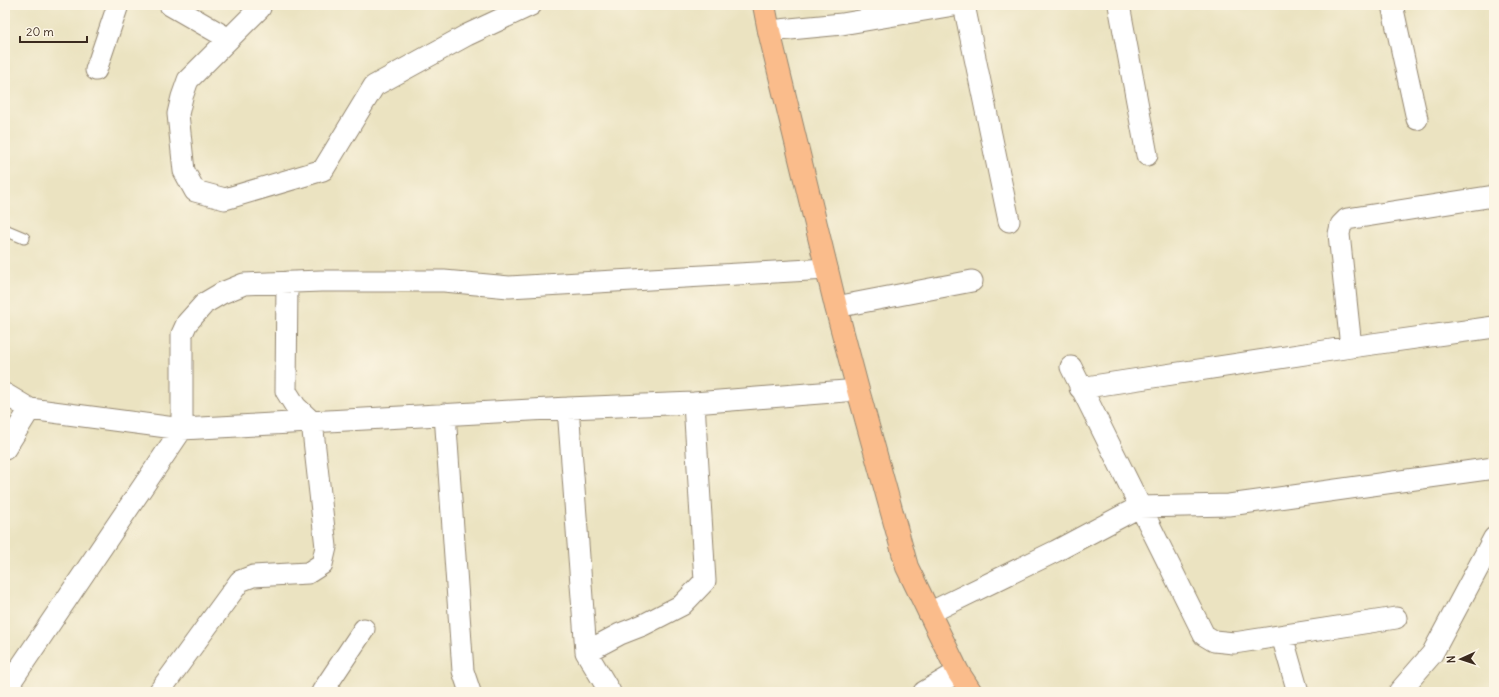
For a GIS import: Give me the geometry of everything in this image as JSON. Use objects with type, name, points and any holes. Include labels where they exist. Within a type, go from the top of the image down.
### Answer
[{"type":"main road","points":[[764,5],[836,307],[907,567],[958,672],[972,692]]},
{"type":"street","points":[[96,70],[118,5]]},
{"type":"street","points":[[170,5],[229,39]]},
{"type":"street","points":[[260,5],[260,8],[188,80],[178,114],[184,171],[196,191],[225,199],[323,170],[374,86],[467,35],[531,5]]},
{"type":"street","points":[[769,31],[842,24],[954,5]]},
{"type":"street","points":[[964,5],[1009,221]]},
{"type":"street","points":[[1119,5],[1147,155]]},
{"type":"street","points":[[1392,5],[1417,119]]},
{"type":"street","points":[[1352,346],[1339,234],[1341,225],[1347,219],[1494,196]]},
{"type":"street","points":[[8,689],[182,429],[182,334],[187,322],[205,303],[222,293],[244,284],[287,282],[444,281],[509,287],[827,269]]},
{"type":"street","points":[[836,307],[972,281]]},
{"type":"street","points":[[159,692],[240,581],[253,576],[308,573],[322,564],[326,547],[312,422],[296,406],[286,391],[287,282]]},
{"type":"street","points":[[1080,388],[1352,346],[1494,327]]},
{"type":"street","points":[[1071,367],[1080,388],[1204,636],[1214,641],[1234,643],[1396,618]]},
{"type":"street","points":[[5,394],[30,409],[182,429],[694,402],[858,390]]},
{"type":"street","points":[[586,652],[620,634],[682,605],[705,581],[694,402]]},
{"type":"street","points":[[568,408],[586,652],[610,692]]},
{"type":"street","points":[[5,449],[30,409]]},
{"type":"street","points":[[445,414],[462,672],[470,692]]},
{"type":"street","points":[[930,613],[1056,551],[1139,507],[1229,505],[1494,468]]},
{"type":"street","points":[[1399,692],[1432,654],[1494,538]]},
{"type":"street","points":[[322,692],[364,629]]},
{"type":"street","points":[[1282,636],[1298,692]]},
{"type":"street","points":[[924,692],[958,672]]},
{"type":"lane","points":[[5,230],[24,238]]}]
